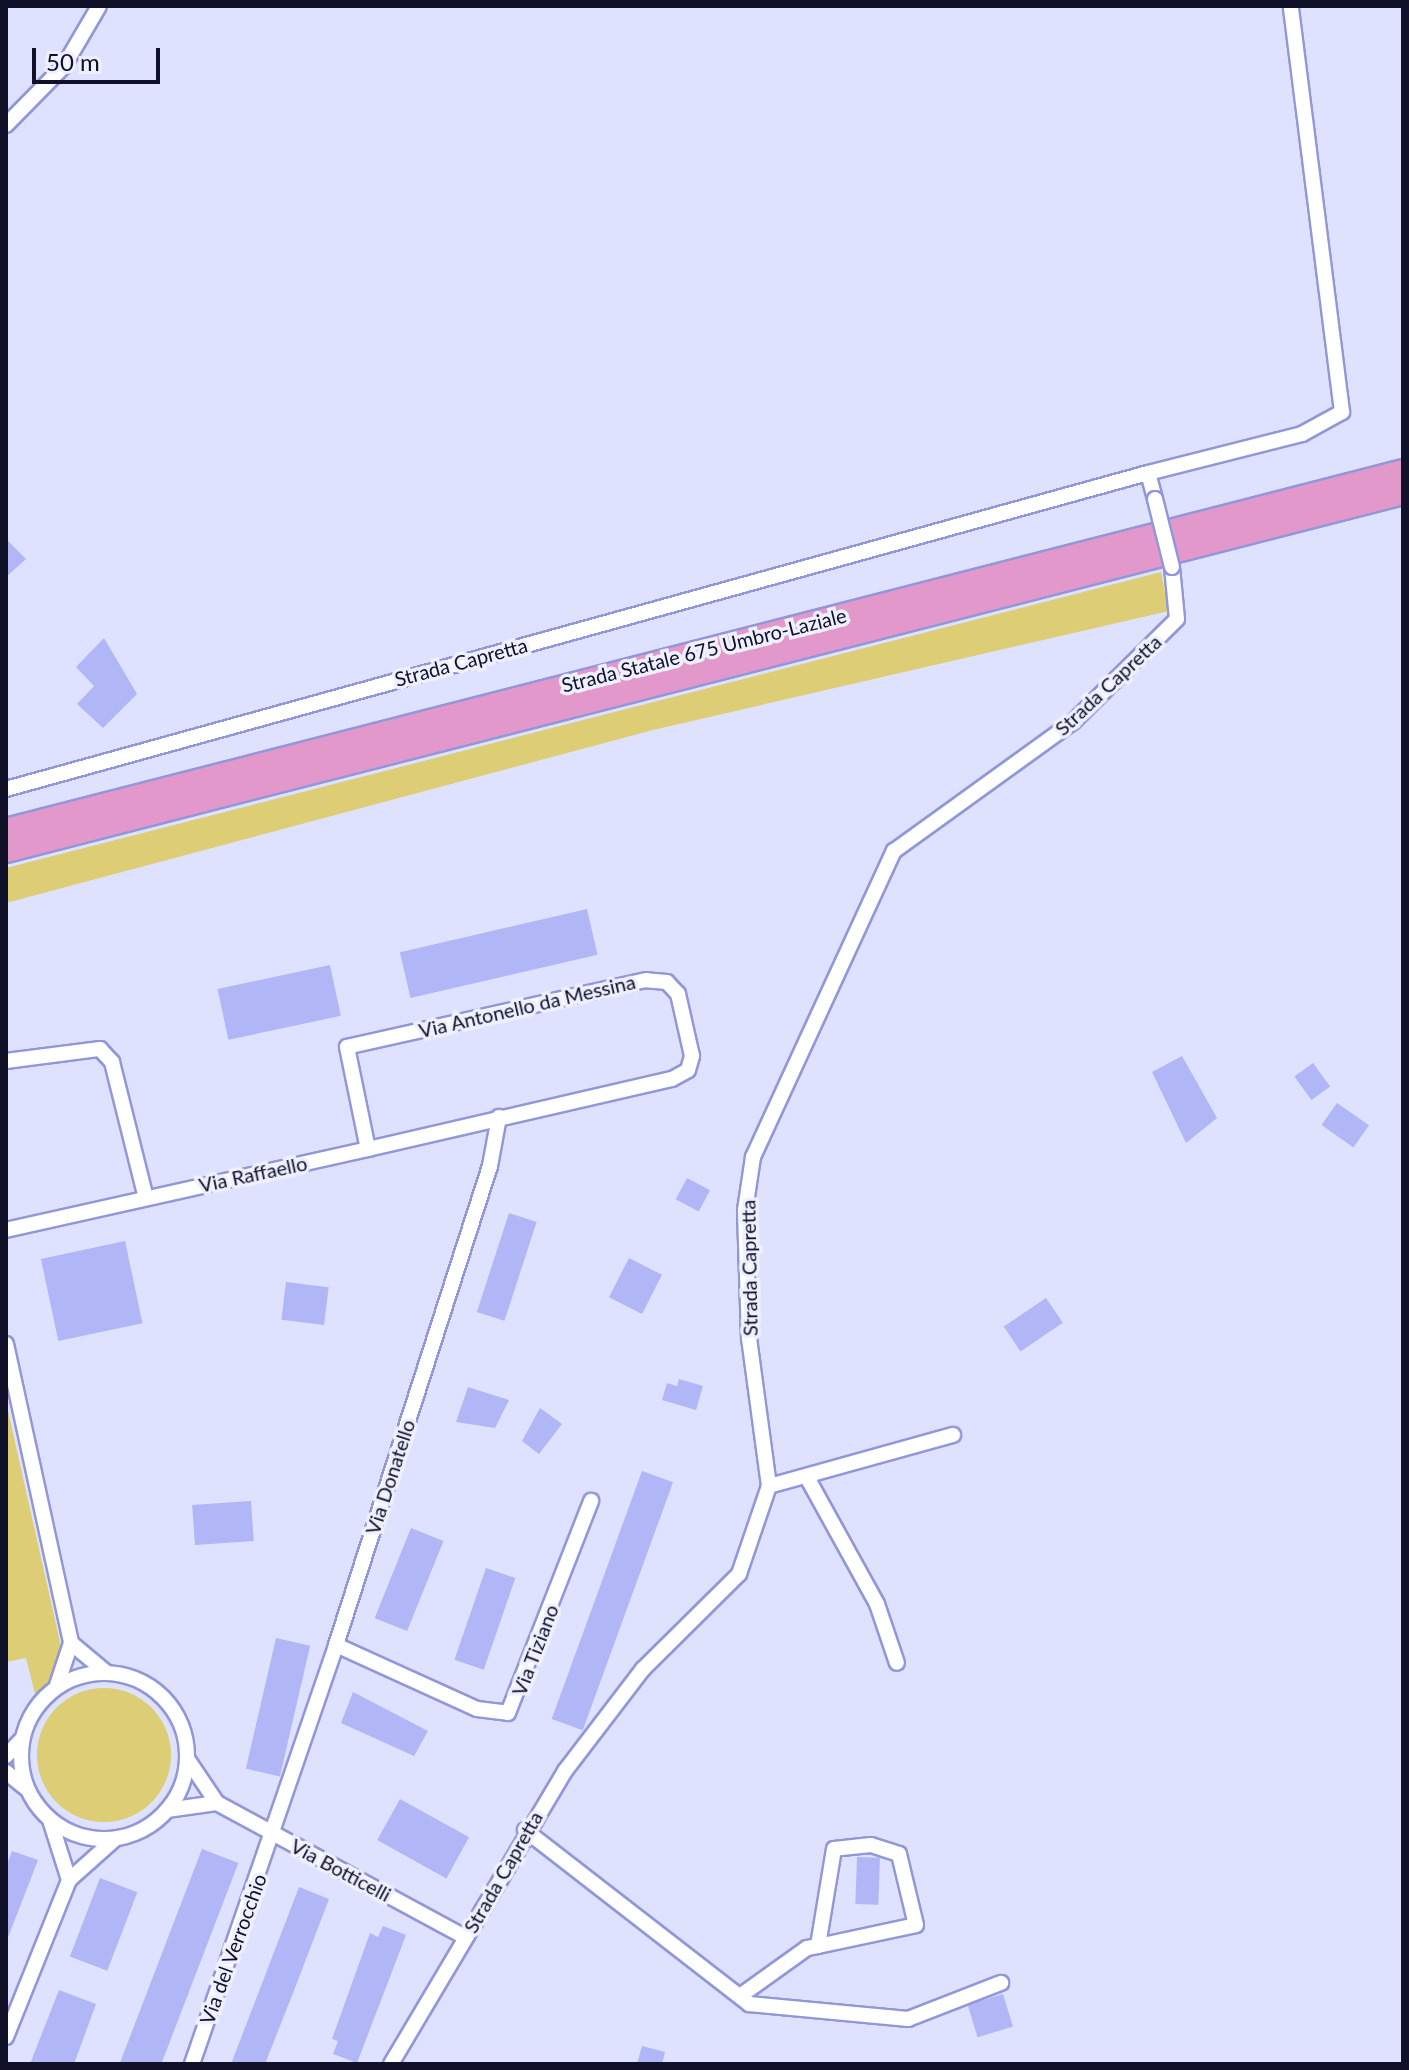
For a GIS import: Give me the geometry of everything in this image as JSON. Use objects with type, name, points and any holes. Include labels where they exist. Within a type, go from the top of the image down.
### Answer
[{"type":"highway","name":"Strada Statale 675 Umbro-Laziale","points":[[6,830],[1403,471]]},
{"type":"highway","name":"Strada Statale 675 Umbro-Laziale","points":[[6,851],[1403,493]]},
{"type":"street","points":[[6,125],[64,66],[99,6]]},
{"type":"street","name":"Strada Capretta","points":[[6,789],[1148,473],[1302,434],[1342,412],[1291,6]]},
{"type":"street","name":"Strada Capretta","points":[[391,2064],[525,1830],[643,1669],[739,1574],[769,1486],[749,1339],[745,1210],[764,1123],[894,851],[1073,722],[1177,619],[1172,567],[1148,473]]},
{"type":"street","name":"Via Antonello da Messina","points":[[368,1149],[347,1047],[646,980],[667,982],[678,994],[692,1056],[688,1070],[499,1117]]},
{"type":"street","points":[[6,1061],[100,1049],[112,1062],[146,1198]]},
{"type":"street","name":"Via Raffaello","points":[[6,1230],[499,1117]]},
{"type":"street","name":"Via Donatello","points":[[274,1834],[490,1166],[499,1117]]},
{"type":"street","points":[[6,1344],[71,1643],[53,1690],[22,1738],[6,1756]]},
{"type":"street","points":[[769,1486],[808,1479],[953,1435]]},
{"type":"street","points":[[808,1479],[877,1604],[897,1663]]},
{"type":"street","name":"Via Tiziano","points":[[336,1645],[477,1709],[508,1713],[591,1501]]},
{"type":"street","points":[[71,1643],[107,1673],[159,1694],[177,1716],[187,1757],[167,1810]]},
{"type":"street","points":[[53,1690],[107,1673]]},
{"type":"street","points":[[22,1738],[30,1795]]},
{"type":"street","name":"Via Botticelli","points":[[187,1757],[196,1782],[217,1803],[465,1937]]},
{"type":"street","points":[[6,1772],[48,1817],[69,1880]]},
{"type":"street","points":[[6,2037],[69,1880],[116,1838],[167,1810],[217,1803]]},
{"type":"street","points":[[48,1817],[86,1837],[116,1838]]},
{"type":"street","points":[[525,1830],[749,2004],[908,2019],[1001,1983]]},
{"type":"street","name":"Via del Verrocchio","points":[[192,2064],[274,1834]]},
{"type":"street","points":[[740,1996],[818,1946],[916,1925],[899,1854],[871,1845],[834,1849],[818,1946]]},
{"type":"shaded area","points":[[1161,572],[1169,611],[653,730],[6,903],[6,868]]},
{"type":"shaded area","points":[[6,1402],[62,1651],[55,1676],[35,1694],[26,1658],[6,1662]]},
{"type":"shaded area","points":[[104,1688],[130,1693],[151,1708],[166,1729],[171,1755],[166,1781],[151,1802],[130,1817],[104,1822],[78,1817],[57,1802],[42,1781],[37,1755],[42,1729],[57,1708],[78,1693]]},
{"type":"building","points":[[6,539],[26,559],[6,577]]},
{"type":"building","points":[[104,638],[137,694],[103,728],[77,704],[94,686],[76,667]]},
{"type":"building","points":[[587,909],[598,955],[410,998],[400,952]]},
{"type":"building","points":[[330,965],[341,1016],[228,1040],[218,989]]},
{"type":"building","points":[[1182,1056],[1217,1118],[1186,1143],[1152,1072]]},
{"type":"building","points":[[1313,1063],[1330,1086],[1311,1100],[1294,1077]]},
{"type":"building","points":[[1337,1103],[1369,1125],[1353,1147],[1322,1125]]},
{"type":"building","points":[[687,1178],[710,1190],[699,1211],[676,1199]]},
{"type":"building","points":[[509,1213],[537,1222],[504,1321],[477,1312]]},
{"type":"building","points":[[125,1241],[142,1323],[58,1341],[41,1259]]},
{"type":"building","points":[[629,1258],[662,1275],[642,1314],[609,1297]]},
{"type":"building","points":[[286,1282],[329,1287],[324,1325],[281,1320]]},
{"type":"building","points":[[1046,1298],[1063,1323],[1020,1351],[1004,1327]]},
{"type":"building","points":[[679,1379],[703,1386],[696,1410],[662,1400],[667,1383],[677,1386]]},
{"type":"building","points":[[468,1387],[509,1400],[495,1428],[456,1422]]},
{"type":"building","points":[[540,1408],[562,1424],[539,1454],[522,1441]]},
{"type":"building","points":[[642,1471],[673,1482],[583,1730],[552,1719]]},
{"type":"building","points":[[251,1501],[254,1541],[195,1545],[192,1505]]},
{"type":"building","points":[[411,1528],[443,1541],[407,1631],[375,1618]]},
{"type":"building","points":[[486,1568],[515,1578],[484,1670],[454,1660]]},
{"type":"building","points":[[276,1638],[310,1646],[280,1776],[246,1769]]},
{"type":"building","points":[[353,1692],[428,1731],[414,1756],[341,1723]]},
{"type":"building","points":[[400,1799],[469,1837],[446,1878],[377,1840]]},
{"type":"building","points":[[202,1849],[238,1863],[161,2064],[120,2064]]},
{"type":"building","points":[[12,1851],[38,1860],[7,1940],[6,1867]]},
{"type":"building","points":[[857,1857],[880,1858],[878,1905],[855,1904]]},
{"type":"building","points":[[100,1878],[137,1892],[107,1971],[70,1956]]},
{"type":"building","points":[[299,1887],[329,1899],[295,1988],[265,2064],[231,2064]]},
{"type":"building","points":[[383,1926],[406,1935],[357,2063],[333,2054],[338,2041],[332,2039],[370,1933],[378,1937]]},
{"type":"building","points":[[59,1990],[96,2004],[74,2064],[30,2064]]},
{"type":"building","points":[[1003,1994],[1013,2027],[978,2037],[968,2005]]},
{"type":"building","points":[[642,2046],[665,2052],[662,2064],[637,2064]]}]
